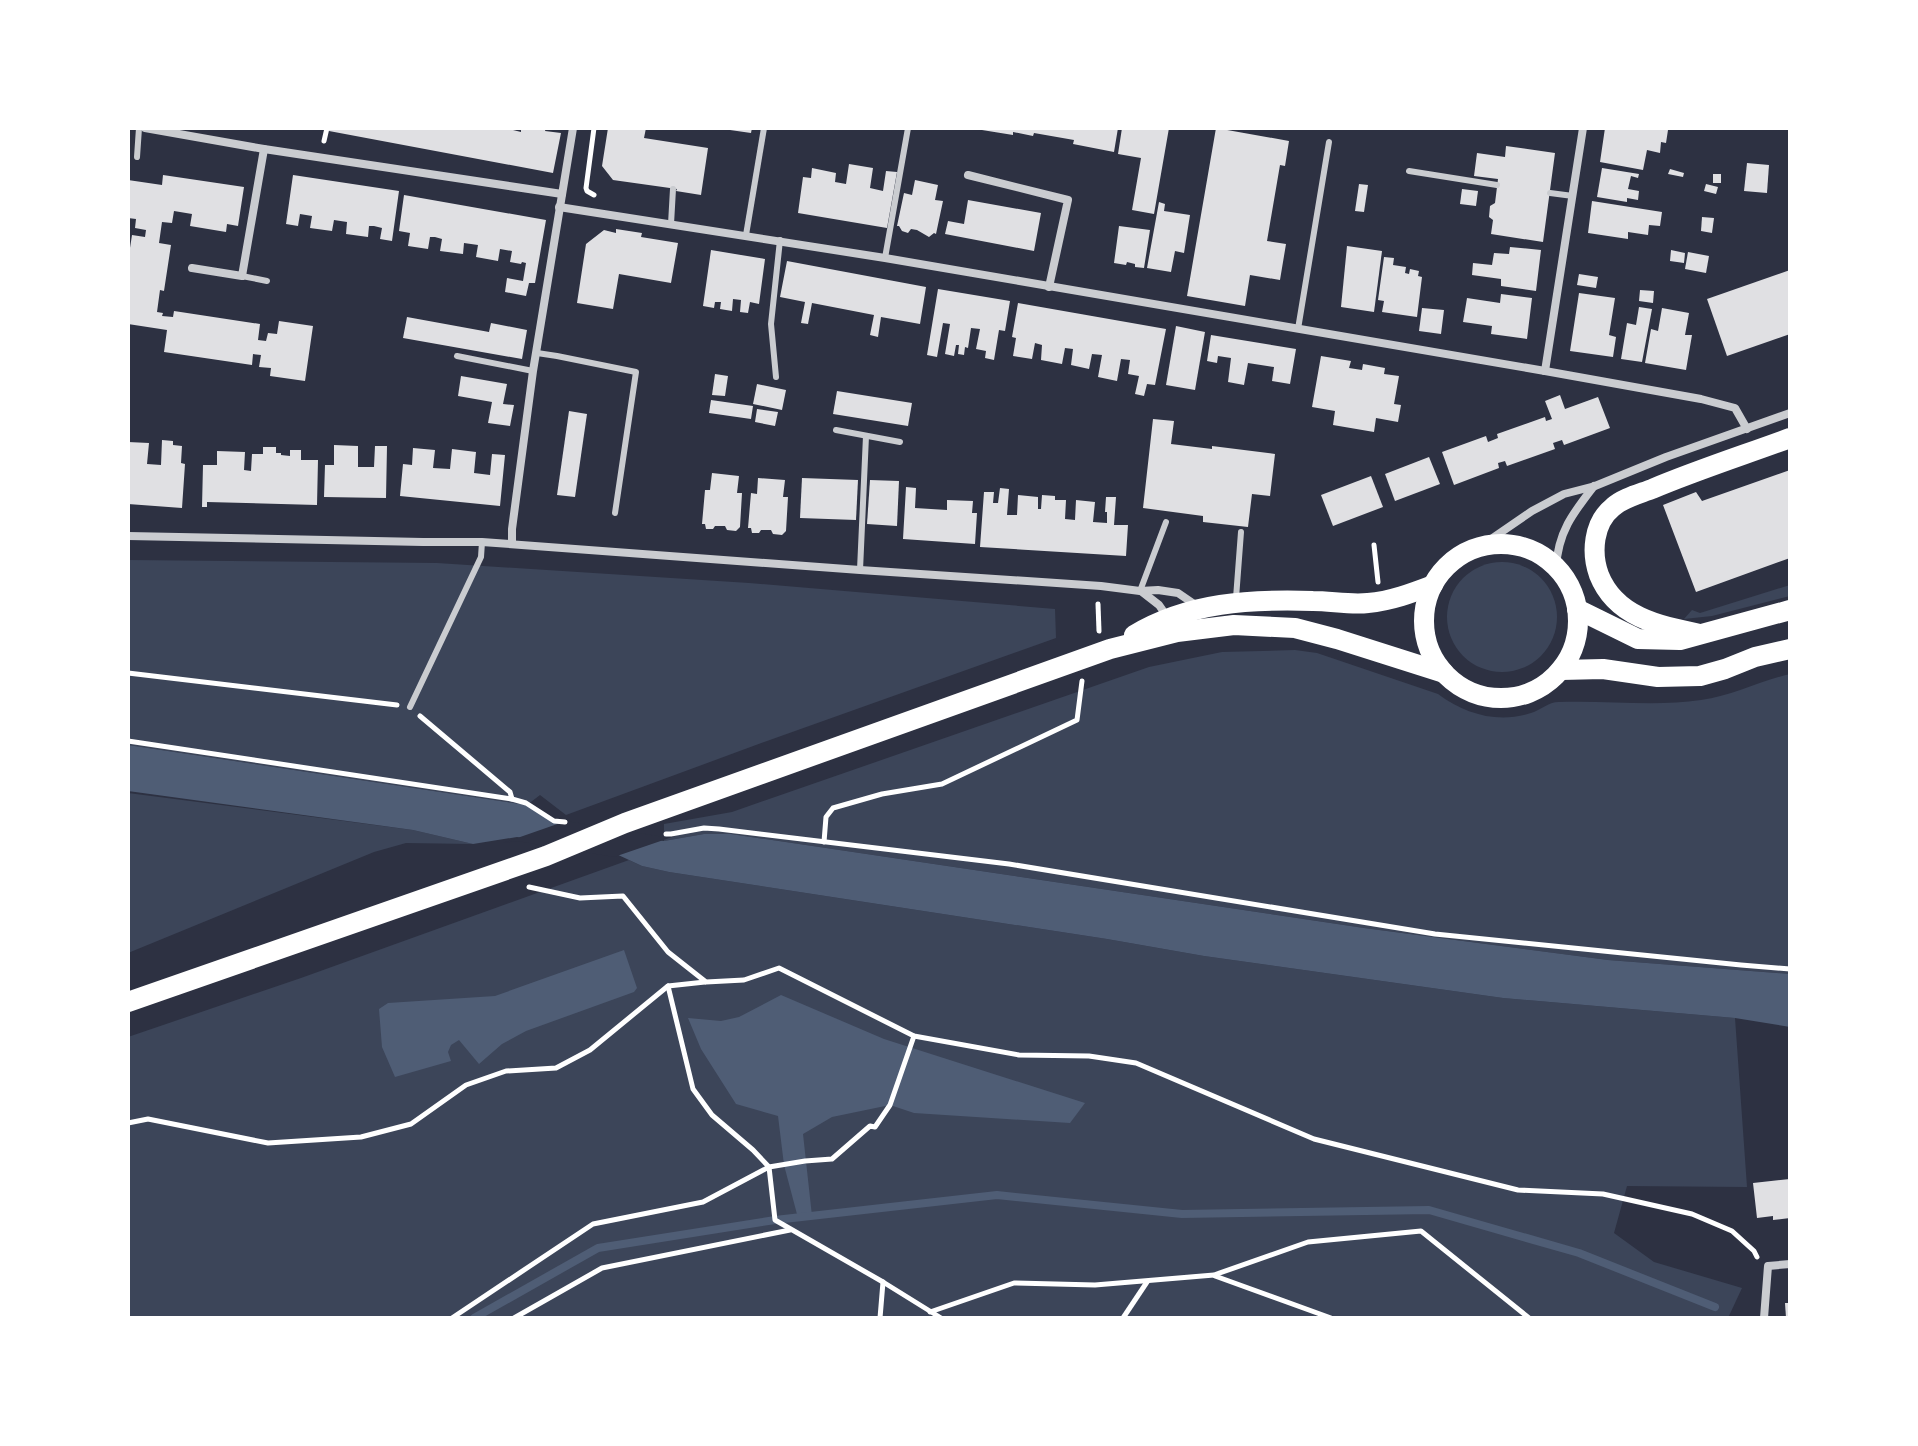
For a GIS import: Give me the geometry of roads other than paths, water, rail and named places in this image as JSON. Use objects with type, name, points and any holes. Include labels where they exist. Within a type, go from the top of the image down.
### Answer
[{"type":"main road","points":[[1700,634],[1643,619],[1614,599],[1605,587],[1594,557],[1594,542],[1601,523],[1613,506],[1623,501],[1790,438]]},
{"type":"main road","points":[[1502,544],[1522,547],[1540,555],[1556,568],[1569,587],[1577,609],[1577,630],[1572,651],[1561,670],[1545,685],[1525,695],[1503,698],[1482,696],[1461,688],[1444,673],[1432,656],[1425,635],[1424,613],[1429,592],[1440,573],[1458,556],[1481,546],[1502,544]]},
{"type":"main road","points":[[1172,625],[1201,608],[1235,602],[1364,604],[1433,585]]},
{"type":"main road","points":[[1577,609],[1638,639],[1680,640],[1790,610]]},
{"type":"main road","points":[[128,1002],[546,856],[625,823],[1104,642],[1172,625],[1295,628],[1444,673]]},
{"type":"main road","points":[[1561,670],[1603,669],[1658,677],[1700,676],[1790,649]]},
{"type":"street","points":[[142,128],[562,194]]},
{"type":"street","points":[[512,544],[533,371],[573,128]]},
{"type":"street","points":[[1545,371],[1583,128]]},
{"type":"street","points":[[192,268],[242,276],[264,149]]},
{"type":"street","points":[[968,175],[1068,200],[1049,287]]},
{"type":"street","points":[[559,207],[780,240],[1701,399],[1735,408],[1747,429]]},
{"type":"street","points":[[1481,546],[1532,511],[1564,494],[1595,486],[1790,413]]},
{"type":"street","points":[[1556,568],[1563,530],[1595,486]]},
{"type":"street","points":[[128,536],[512,544],[1158,590],[1178,593],[1201,608]]},
{"type":"street","points":[[1140,591],[1159,605],[1172,625]]},
{"type":"street","points":[[1764,1318],[1767,1269],[1790,1264]]},
{"type":"lane","points":[[137,157],[142,128]]},
{"type":"lane","points":[[746,235],[764,128]]},
{"type":"lane","points":[[885,258],[908,128]]},
{"type":"lane","points":[[1298,329],[1329,142]]},
{"type":"lane","points":[[1409,171],[1497,185]]},
{"type":"lane","points":[[671,224],[673,189]]},
{"type":"lane","points":[[1550,193],[1573,196]]},
{"type":"lane","points":[[776,377],[771,324],[780,240]]},
{"type":"lane","points":[[242,276],[267,281]]},
{"type":"lane","points":[[537,353],[636,372],[615,513]]},
{"type":"lane","points":[[457,356],[533,371]]},
{"type":"lane","points":[[836,430],[900,442]]},
{"type":"lane","points":[[860,570],[866,436]]},
{"type":"lane","points":[[1140,591],[1166,522]]},
{"type":"lane","points":[[1235,602],[1241,532]]},
{"type":"lane","points":[[410,707],[481,557],[482,542]]},
{"type":"waterway","points":[[474,1318],[598,1248],[775,1220],[997,1195],[1182,1214],[1429,1210],[1579,1253],[1715,1307]]}]
